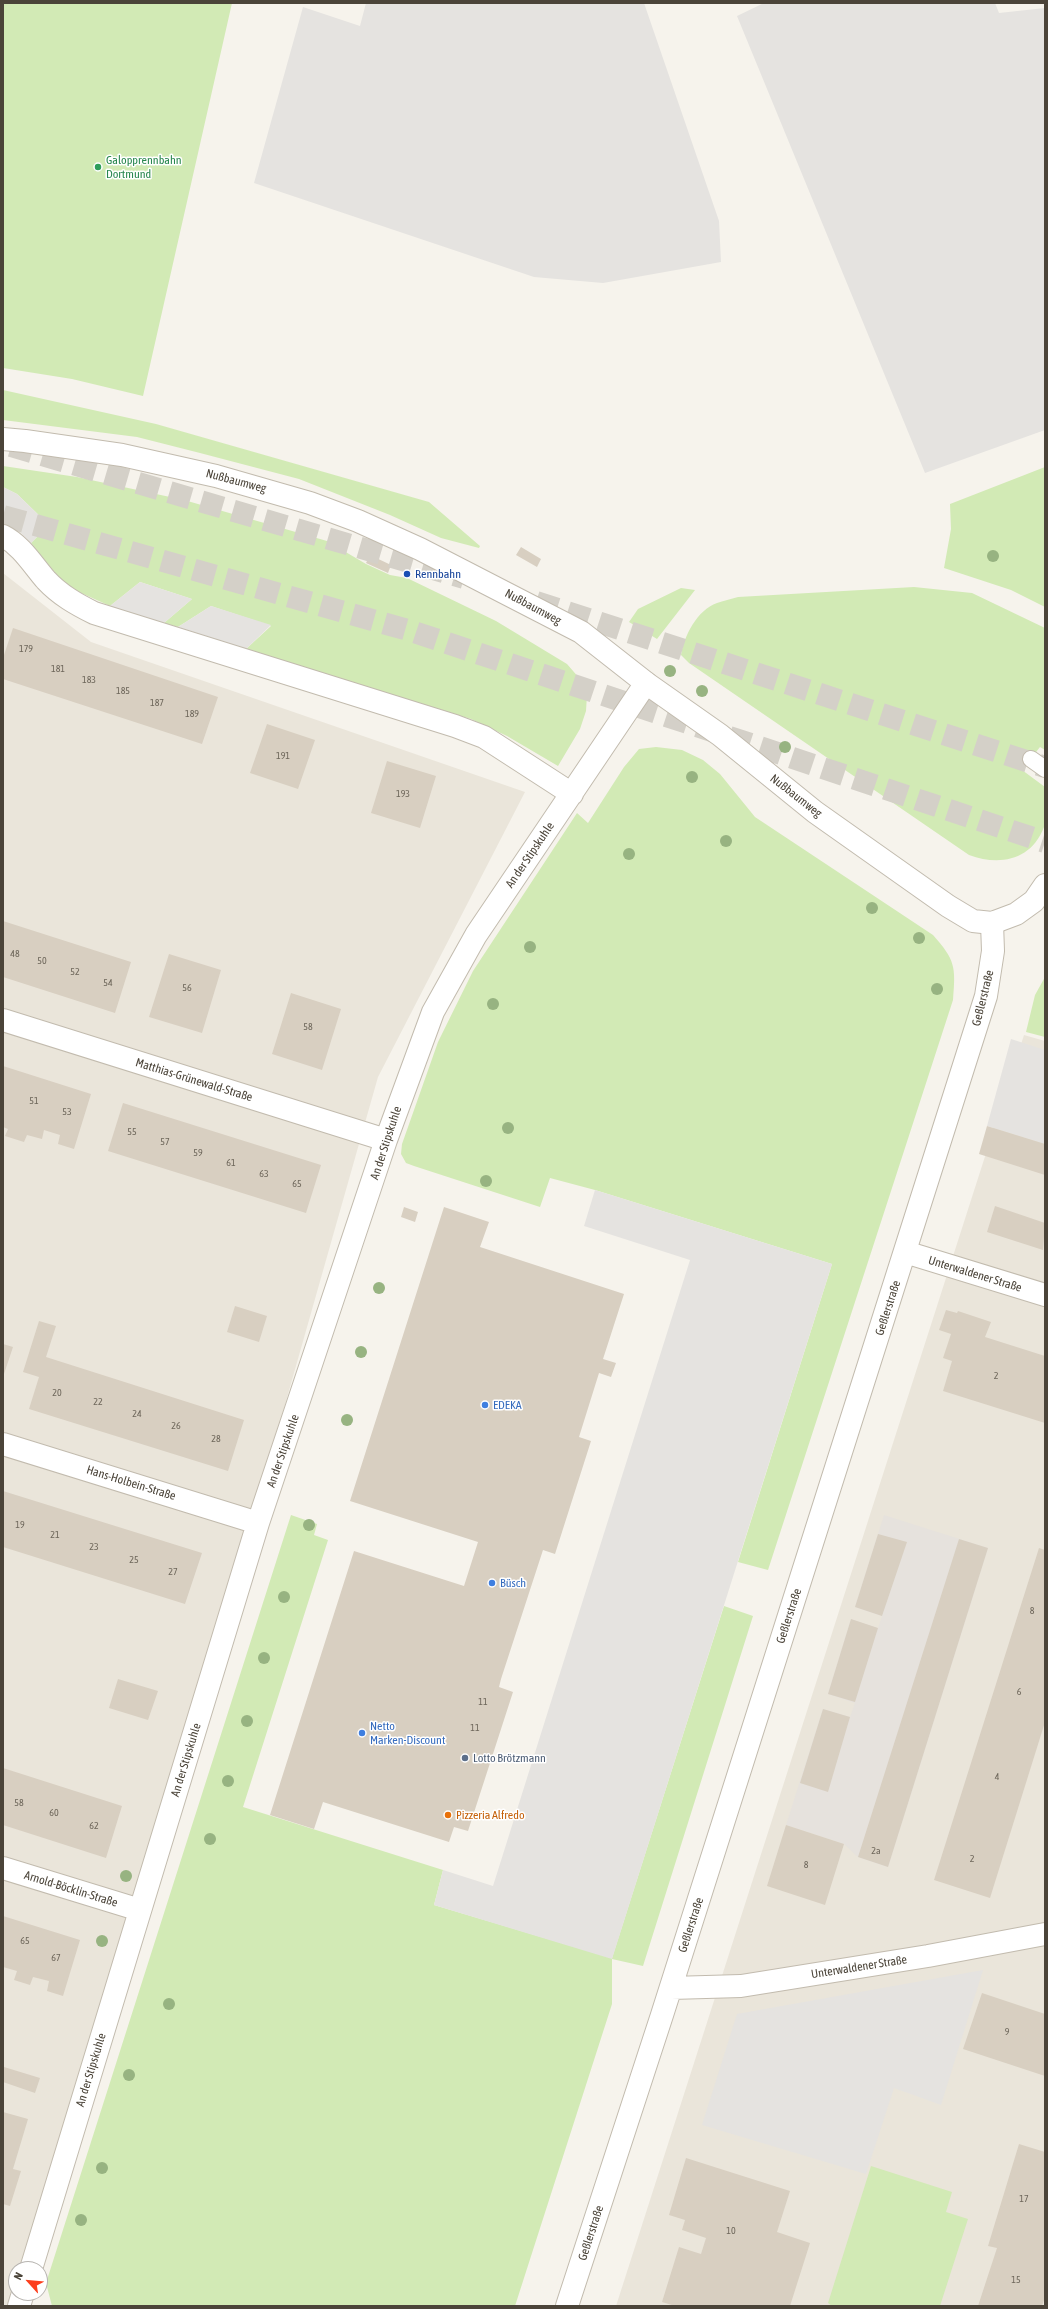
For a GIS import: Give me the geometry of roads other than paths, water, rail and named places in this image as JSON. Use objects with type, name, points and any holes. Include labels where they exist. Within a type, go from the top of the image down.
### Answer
[{"type":"street","name":"Nußbaumweg","points":[[3,440],[25,440],[122,455],[216,476],[303,501],[358,521],[420,549],[581,632],[646,683],[720,735],[815,812],[948,906],[972,921],[992,923]]},
{"type":"street","points":[[3,536],[9,539],[29,559],[47,581],[68,599],[94,614],[455,726],[484,738],[572,794]]},
{"type":"street","name":"An der Stipskuhle","points":[[33,2261],[258,1523],[386,1140],[437,1006],[476,935],[646,683]]},
{"type":"street","points":[[992,923],[1016,914],[1034,901],[1045,886]]},
{"type":"street","name":"Geßlerstraße","points":[[567,2306],[671,1988],[906,1252],[986,996],[993,952],[992,923]]},
{"type":"street","name":"Matthias-Grünewald-Straße","points":[[3,1020],[386,1140]]},
{"type":"street","name":"Unterwaldener Straße","points":[[906,1252],[1045,1295]]},
{"type":"street","name":"Hans-Holbein-Straße","points":[[3,1444],[258,1523]]},
{"type":"street","name":"Arnold-Böcklin-Straße","points":[[3,1868],[140,1910]]},
{"type":"street","name":"Unterwaldener Straße","points":[[671,1988],[741,1986],[928,1956],[1045,1934]]},
{"type":"lane","points":[[1031,759],[1045,769]]},
{"type":"tunnel","points":[[11,446],[464,578]]},
{"type":"tunnel","points":[[3,516],[408,630],[1045,842]]},
{"type":"tunnel","points":[[536,602],[1045,767]]},
{"type":"place","name":"Galopprennbahn Dortmund","points":[[98,167]]},
{"type":"place","name":"Rennbahn","points":[[407,574]]},
{"type":"place","name":"EDEKA","points":[[485,1405]]},
{"type":"place","name":"Büsch","points":[[492,1583]]},
{"type":"place","name":"Netto Marken-Discount","points":[[362,1733]]},
{"type":"place","name":"Lotto Brötzmann","points":[[465,1758]]},
{"type":"place","name":"Pizzeria Alfredo","points":[[448,1815]]}]
